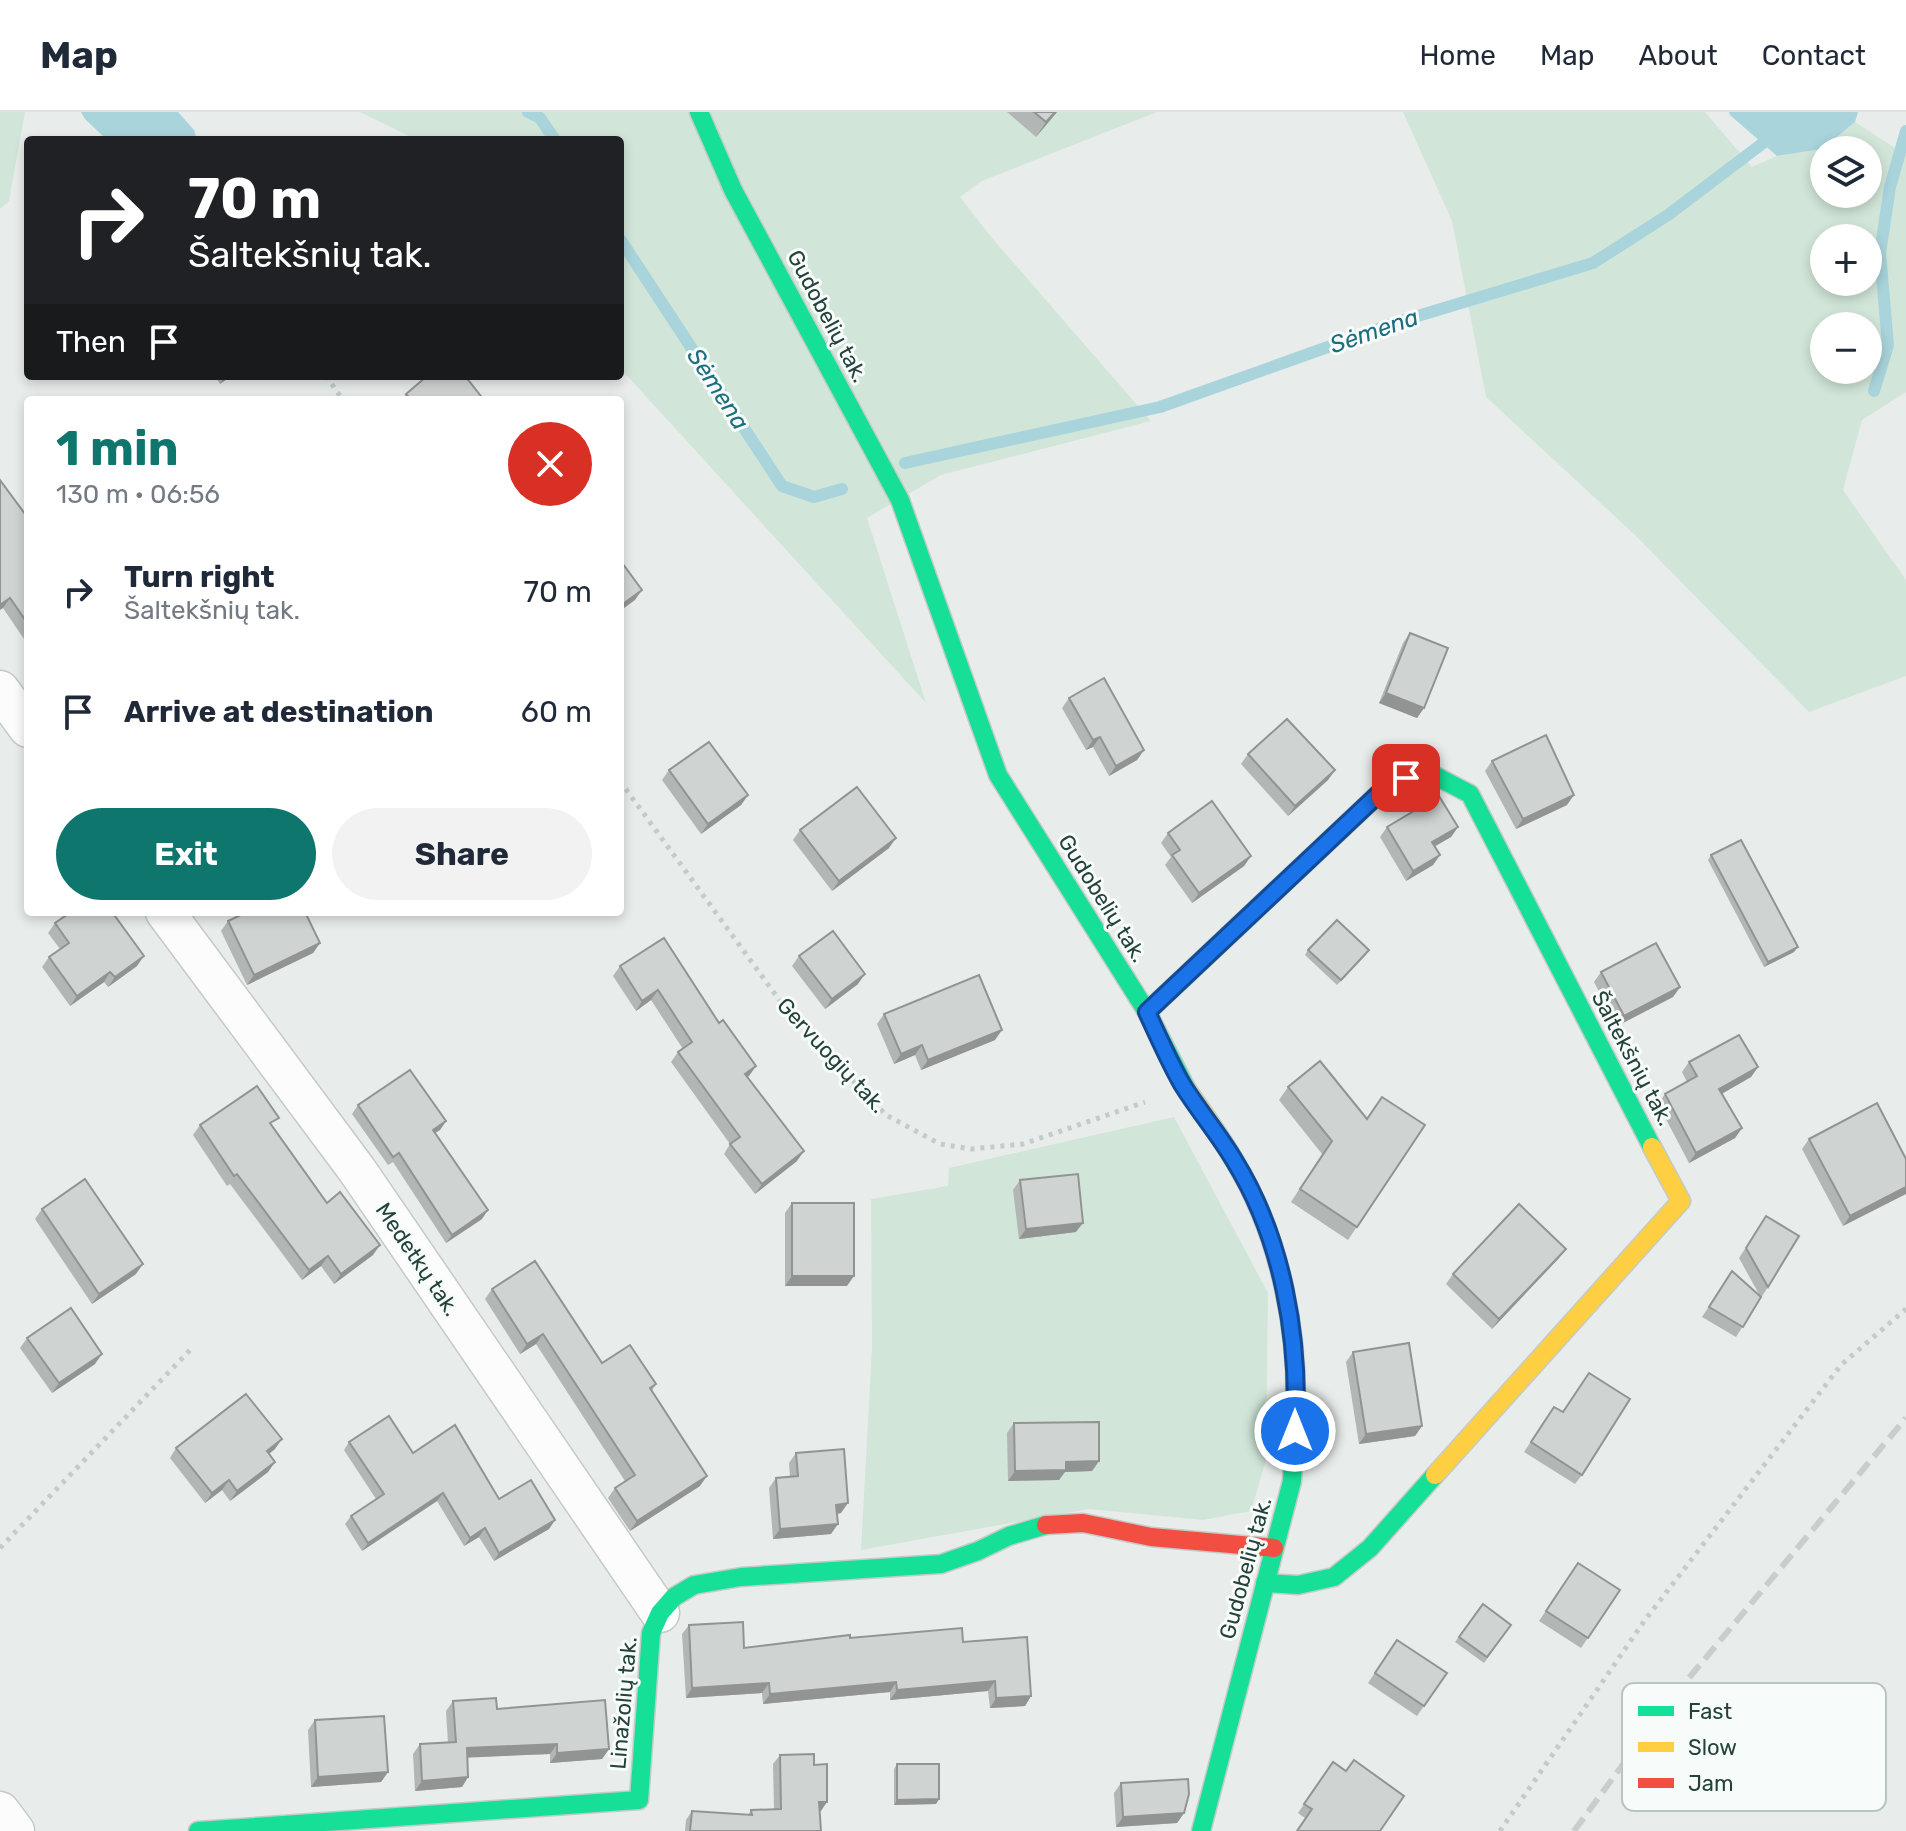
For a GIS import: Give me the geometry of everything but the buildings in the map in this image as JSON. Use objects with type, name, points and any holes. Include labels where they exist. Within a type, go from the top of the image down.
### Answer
[{"type":"street","name":"Gudobelių tak.","points":[[699,112],[733,190],[900,500],[998,775],[1147,1012],[1182,1083],[1235,1161],[1267,1226],[1288,1302],[1295,1421],[1292,1481],[1201,1831]]},
{"type":"street","points":[[0,690],[24,723]]},
{"type":"street","name":"Šaltekšnių tak.","points":[[1147,1012],[1387,786],[1426,771],[1470,794],[1681,1201],[1370,1548],[1334,1577],[1298,1585],[1265,1583]]},
{"type":"street","name":"Medetkų tak.","points":[[168,916],[357,1170],[660,1613]]},
{"type":"street","name":"Linažolių tak.","points":[[198,1831],[639,1800],[651,1633],[660,1613],[674,1597],[694,1585],[741,1577],[941,1564],[1009,1536],[1049,1524],[1083,1523],[1151,1537],[1274,1548]]},
{"type":"street","points":[[0,1811],[15,1831]]},
{"type":"path","name":"Gervuogių tak.","points":[[624,786],[791,1016],[886,1115],[940,1144],[971,1149],[1023,1144],[1145,1102],[1182,1083]]},
{"type":"path","points":[[1500,1831],[1645,1620],[1841,1365],[1906,1309]]},
{"type":"path","points":[[0,1548],[192,1348]]},
{"type":"green space","points":[[0,112],[25,112],[9,201],[0,209]]},
{"type":"green space","points":[[360,112],[1157,112],[982,181],[960,197],[1151,421],[941,475],[867,518],[926,703],[624,372],[624,136],[407,135]]},
{"type":"green space","points":[[1403,112],[1705,112],[1752,167],[1777,156],[1810,151],[1810,208],[1882,208],[1882,139],[1906,155],[1906,392],[1862,420],[1843,490],[1906,580],[1906,676],[1809,712],[1635,535],[1486,397],[1452,221]]},
{"type":"green space","points":[[1855,122],[1877,136],[1838,136]]},
{"type":"green space","points":[[1174,1117],[1268,1293],[1266,1460],[1251,1511],[1203,1520],[1089,1509],[861,1550],[872,1347],[871,1199],[948,1186],[949,1168]]},
{"type":"water","points":[[81,112],[178,112],[196,136],[103,136]]},
{"type":"water","points":[[1729,112],[1858,112],[1855,122],[1838,136],[1810,136],[1810,151],[1777,156]]},
{"type":"waterway","name":"Sėmena","points":[[528,112],[540,118],[552,136]]},
{"type":"waterway","points":[[1874,391],[1888,345],[1880,253],[1890,187],[1906,131]]},
{"type":"waterway","name":"Sėmena","points":[[905,463],[1160,407],[1398,322],[1593,263],[1668,215],[1775,134]]},
{"type":"waterway","name":"Sėmena","points":[[624,245],[782,486],[814,497],[842,489]]},
{"type":"railway","points":[[1685,1683],[1906,1418]]},
{"type":"railway","points":[[1574,1831],[1622,1766]]},
{"type":"traffic: fast","points":[[699,112],[733,190],[900,500],[998,775],[1147,1012],[1186,1088]]},
{"type":"traffic: fast","points":[[1147,1012],[1387,786],[1426,771],[1470,794],[1652,1147]]},
{"type":"traffic: fast","points":[[1201,1831],[1292,1481],[1295,1422]]},
{"type":"traffic: fast","points":[[1265,1583],[1298,1585],[1334,1577],[1370,1548],[1435,1475]]},
{"type":"traffic: fast","points":[[198,1831],[639,1800],[651,1633],[660,1613],[674,1597],[694,1585],[741,1577],[941,1564],[1009,1536],[1046,1525]]},
{"type":"traffic: slow","points":[[1186,1088],[1250,1189],[1275,1253],[1290,1320],[1296,1389],[1295,1422]]},
{"type":"traffic: slow","points":[[1435,1475],[1681,1201],[1652,1147]]},
{"type":"traffic: jam","points":[[1046,1525],[1083,1523],[1151,1537],[1274,1548]]},
{"type":"route","points":[[1295,1431],[1288,1302],[1267,1226],[1235,1161],[1182,1083],[1147,1012],[1387,786],[1406,778]]}]
